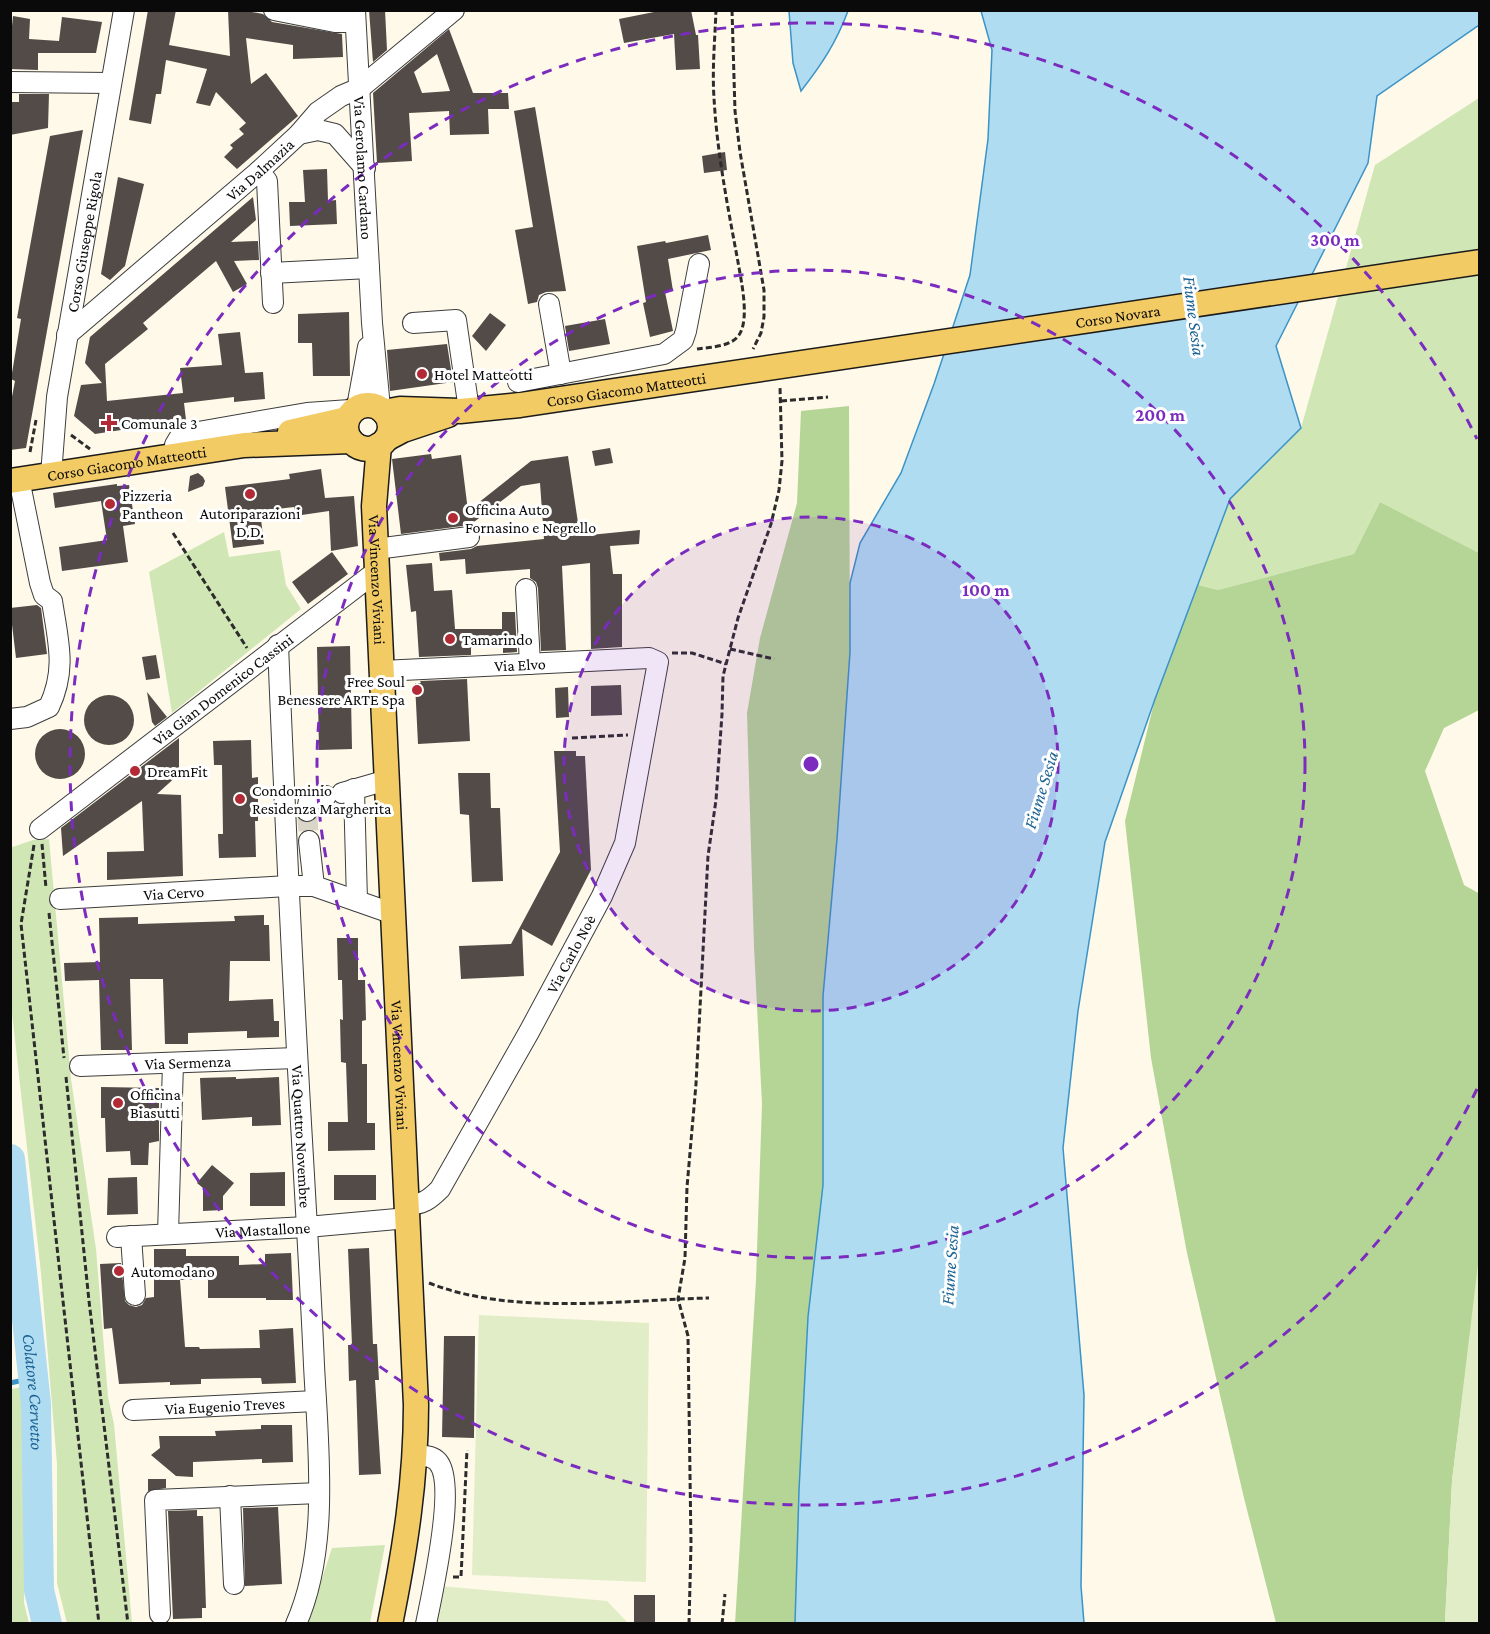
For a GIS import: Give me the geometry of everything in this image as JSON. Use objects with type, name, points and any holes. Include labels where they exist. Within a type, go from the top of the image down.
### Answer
[{"type":"main road","name":"Corso Novara","points":[[785,365],[1479,262]]},
{"type":"main road","name":"Corso Giacomo Matteotti","points":[[15,480],[244,445],[308,427],[366,425],[403,430],[464,411],[519,385],[737,373],[785,365]]},
{"type":"main road","name":"Via Vincenzo Viviani","points":[[366,425],[374,506],[416,1405],[416,1455],[408,1525],[390,1623]]},
{"type":"street","name":"Corso Giuseppe Rigola","points":[[51,475],[57,397],[124,10]]},
{"type":"street","points":[[274,10],[335,22],[355,16]]},
{"type":"street","name":"Via Dalmazia","points":[[67,335],[259,171],[309,132],[318,112],[341,96],[360,88],[454,10]]},
{"type":"street","name":"Via Gerolamo Cardano","points":[[355,16],[372,323],[366,425]]},
{"type":"street","points":[[10,82],[111,82]]},
{"type":"street","points":[[309,132],[345,123],[361,110]]},
{"type":"street","points":[[309,132],[335,134],[365,168]]},
{"type":"street","points":[[259,171],[267,181],[273,303]]},
{"type":"street","points":[[519,385],[561,374],[664,354],[683,340],[699,264]]},
{"type":"street","points":[[271,273],[369,268]]},
{"type":"street","points":[[549,304],[561,374]]},
{"type":"street","points":[[413,323],[456,320],[464,411]]},
{"type":"street","points":[[175,455],[175,445],[181,435],[307,413],[366,425]]},
{"type":"street","points":[[15,480],[40,583],[44,595],[52,601],[61,663],[57,690],[49,707],[27,717],[15,718]]},
{"type":"street","points":[[376,560],[469,537]]},
{"type":"street","name":"Via Gian Domenico Cassini","points":[[40,829],[278,645],[376,560]]},
{"type":"street","points":[[526,589],[530,664]]},
{"type":"street","name":"Via Quattro Novembre","points":[[278,645],[319,1493],[319,1522],[314,1564],[296,1623]]},
{"type":"street","name":"Via Elvo","points":[[382,671],[649,658],[658,662]]},
{"type":"street","name":"Via Carlo Noè","points":[[408,1212],[430,1200],[440,1190],[602,897],[625,843],[658,662]]},
{"type":"street","points":[[307,811],[309,800],[387,780]]},
{"type":"street","points":[[341,793],[357,902]]},
{"type":"street","points":[[309,841],[314,886],[394,914]]},
{"type":"street","name":"Via Cervo","points":[[52,898],[314,886]]},
{"type":"street","name":"Via Sermenza","points":[[80,1066],[297,1058]]},
{"type":"street","points":[[168,1234],[173,1063]]},
{"type":"street","name":"Via Mastallone","points":[[135,1295],[124,1236],[307,1227],[408,1212]]},
{"type":"street","name":"Via Eugenio Treves","points":[[133,1410],[316,1401]]},
{"type":"street","points":[[416,1455],[429,1456],[438,1462],[444,1475],[440,1558],[426,1623]]},
{"type":"street","points":[[160,1614],[155,1500],[319,1493]]},
{"type":"street","points":[[230,1496],[234,1584]]},
{"type":"path","points":[[664,354],[723,345],[739,335],[744,320],[740,271],[716,133],[714,95],[716,10]]},
{"type":"path","points":[[732,10],[735,111],[764,290],[764,316],[761,333],[752,352],[737,373]]},
{"type":"path","points":[[689,1623],[691,1533],[688,1336],[678,1299],[685,1258],[687,1187],[696,1084],[708,856],[716,800],[723,676],[738,618],[771,524],[779,490],[782,461],[781,401],[785,365]]},
{"type":"path","points":[[781,401],[828,398]]},
{"type":"path","points":[[173,533],[256,662]]},
{"type":"path","points":[[730,649],[774,659]]},
{"type":"path","points":[[658,662],[664,655],[681,652],[692,653],[726,664]]},
{"type":"path","points":[[572,738],[632,735],[644,737]]},
{"type":"path","points":[[40,829],[52,898],[89,1301],[128,1623]]},
{"type":"path","points":[[40,829],[33,847],[21,924],[99,1623]]},
{"type":"path","points":[[422,1280],[464,1294],[525,1302],[654,1302],[709,1298]]},
{"type":"path","points":[[722,1623],[725,1594]]},
{"type":"green space","points":[[1479,98],[1479,553],[1380,502],[1354,554],[1218,590],[1198,585],[1230,499],[1301,428],[1375,165]]},
{"type":"green space","points":[[849,406],[850,652],[823,996],[823,1185],[808,1317],[795,1623],[735,1624],[756,1280],[762,1104],[754,947],[747,713],[760,638],[797,503],[801,411]]},
{"type":"green space","points":[[1380,502],[1479,553],[1479,710],[1444,728],[1425,771],[1464,885],[1480,894],[1480,1179],[1478,1189],[1480,1256],[1452,1481],[1445,1623],[1276,1623],[1244,1498],[1187,1253],[1151,1058],[1125,821],[1155,699],[1198,585],[1218,590],[1354,554]]},
{"type":"green space","points":[[224,532],[229,557],[280,550],[286,585],[301,609],[172,713],[149,572]]},
{"type":"green space","points":[[49,839],[71,1079],[96,1249],[108,1397],[114,1424],[132,1623],[67,1623],[57,1583],[57,1464],[41,1273],[11,1004],[10,848],[33,840]]},
{"type":"green space","points":[[1479,1256],[1479,1623],[1445,1623],[1452,1481]]},
{"type":"green space","points":[[479,1315],[649,1323],[646,1582],[472,1575]]},
{"type":"green space","points":[[28,1386],[24,1603],[29,1623],[11,1623],[11,1389]]},
{"type":"green space","points":[[385,1545],[370,1623],[307,1624],[332,1548]]},
{"type":"green space","points":[[440,1586],[607,1601],[628,1623],[430,1624]]},
{"type":"water","points":[[789,11],[848,11],[828,53],[801,91],[793,63]]},
{"type":"water","name":"Fiume Sesia","points":[[981,11],[1479,11],[1479,25],[1377,96],[1368,163],[1276,346],[1301,428],[1230,499],[1155,699],[1105,842],[1078,1011],[1063,1148],[1084,1395],[1081,1586],[1084,1623],[795,1624],[808,1317],[823,1185],[823,996],[850,652],[850,583],[860,543],[901,473],[934,384],[970,275],[988,139],[992,50]]},
{"type":"building","points":[[148,10],[176,10],[169,45],[230,56],[228,10],[241,10],[263,14],[272,22],[342,34],[343,57],[293,59],[293,45],[246,38],[251,84],[266,73],[298,116],[237,169],[224,157],[233,148],[230,145],[244,134],[239,129],[246,123],[216,92],[210,106],[196,103],[207,69],[166,60],[161,94],[156,94],[151,124],[129,120]]},
{"type":"building","points":[[369,10],[385,10],[387,50],[373,62]]},
{"type":"building","points":[[664,10],[691,10],[696,35],[698,35],[700,69],[676,70],[674,34],[624,43],[619,19]]},
{"type":"building","points":[[13,16],[30,19],[29,39],[59,41],[62,17],[102,22],[96,53],[38,53],[38,70],[10,69],[10,26],[12,26]]},
{"type":"building","points":[[449,29],[473,93],[508,93],[509,109],[488,109],[489,134],[450,135],[449,111],[409,113],[412,161],[377,163],[373,93]],"holes":[[[437,54],[450,91],[422,93],[414,72]]]},
{"type":"building","points":[[19,94],[49,94],[48,128],[10,135],[10,102],[19,102]]},
{"type":"building","points":[[535,107],[566,291],[546,292],[539,295],[537,302],[528,304],[515,230],[533,227],[514,111]]},
{"type":"building","points":[[83,130],[26,448],[10,450],[10,407],[15,381],[11,379],[21,319],[17,318],[50,136]]},
{"type":"building","points":[[725,152],[727,170],[704,173],[702,156]]},
{"type":"building","points":[[327,169],[328,201],[336,200],[337,224],[290,226],[289,202],[305,202],[303,170]]},
{"type":"building","points":[[118,177],[144,184],[125,266],[110,280],[101,274]]},
{"type":"building","points":[[253,197],[256,220],[231,242],[258,241],[259,260],[234,261],[247,284],[233,292],[216,261],[143,323],[148,329],[105,364],[107,401],[183,393],[180,368],[222,365],[218,334],[240,332],[245,373],[263,372],[265,399],[234,402],[234,397],[184,403],[186,420],[95,434],[74,416],[81,385],[102,383],[85,363],[90,337]]},
{"type":"building","points":[[708,235],[711,250],[668,259],[673,291],[665,292],[673,331],[650,337],[643,303],[646,302],[637,246]]},
{"type":"building","points":[[349,312],[350,376],[313,376],[312,343],[298,343],[298,314]]},
{"type":"building","points":[[490,313],[506,325],[486,351],[472,336]]},
{"type":"building","points":[[605,319],[610,344],[569,351],[565,326]]},
{"type":"building","name":"Hotel Matteotti","points":[[447,344],[453,382],[390,391],[387,350]]},
{"type":"building","points":[[610,448],[613,463],[595,466],[592,451]]},
{"type":"building","points":[[431,454],[432,459],[461,455],[468,511],[531,461],[568,456],[580,536],[640,530],[639,544],[610,546],[613,574],[622,574],[622,647],[591,649],[590,563],[562,566],[566,650],[541,651],[538,588],[536,582],[530,578],[530,569],[466,574],[465,559],[440,561],[439,553],[471,549],[477,546],[544,539],[540,483],[521,486],[470,525],[401,534],[392,459]]},
{"type":"building","points":[[321,469],[325,498],[354,496],[358,546],[331,551],[329,511],[295,516],[294,507],[260,511],[264,544],[233,548],[225,487],[290,479],[289,474]]},
{"type":"building","points":[[198,473],[205,481],[203,486],[188,492],[190,476]]},
{"type":"building","points":[[117,484],[117,486],[129,485],[135,524],[123,526],[128,562],[62,571],[59,547],[107,540],[101,501],[55,508],[53,493]]},
{"type":"building","points":[[332,552],[348,574],[308,604],[292,582]]},
{"type":"building","points":[[432,563],[434,591],[452,590],[455,629],[502,629],[502,612],[515,612],[517,652],[503,653],[503,647],[471,648],[471,655],[419,657],[416,611],[411,612],[406,565]]},
{"type":"building","points":[[37,605],[41,608],[47,654],[16,658],[10,608]]},
{"type":"building","points":[[350,646],[352,749],[319,750],[317,647]]},
{"type":"building","points":[[156,655],[160,678],[146,680],[142,657]]},
{"type":"building","points":[[467,679],[470,741],[418,744],[415,683]]},
{"type":"building","points":[[621,685],[622,715],[591,716],[591,686]]},
{"type":"building","points":[[568,687],[569,717],[556,718],[555,688]]},
{"type":"building","points":[[147,692],[167,717],[155,726],[152,722]]},
{"type":"building","points":[[109,695],[127,702],[134,720],[127,738],[109,745],[91,738],[84,720],[91,702]]},
{"type":"building","points":[[60,729],[78,736],[85,754],[78,772],[60,779],[42,772],[35,754],[42,736]]},
{"type":"building","points":[[179,738],[179,774],[157,794],[181,795],[183,876],[107,880],[107,852],[144,851],[142,801],[63,856],[61,828]]},
{"type":"building","points":[[251,740],[252,778],[258,777],[258,821],[255,821],[256,857],[219,858],[218,834],[223,834],[222,765],[214,765],[213,741]]},
{"type":"building","points":[[554,751],[576,751],[576,756],[585,756],[591,870],[552,946],[522,929],[524,976],[461,979],[459,946],[511,944],[560,852]]},
{"type":"building","points":[[458,773],[490,773],[491,808],[500,808],[503,881],[472,882],[469,815],[460,814]]},
{"type":"building","points":[[264,915],[264,925],[269,925],[270,961],[230,961],[229,1001],[273,999],[274,1021],[279,1021],[279,1037],[247,1038],[247,1031],[188,1033],[188,1044],[165,1044],[163,979],[130,979],[132,1050],[101,1050],[99,980],[65,981],[64,963],[100,962],[99,918],[138,917],[138,924],[235,921],[234,916]]},
{"type":"building","points":[[337,938],[358,938],[358,980],[365,980],[366,1020],[362,1021],[362,1064],[367,1064],[367,1123],[375,1123],[375,1150],[328,1151],[328,1122],[348,1122],[346,1063],[341,1062],[342,980],[338,980]]},
{"type":"building","points":[[236,1077],[236,1079],[279,1077],[281,1125],[252,1126],[252,1117],[202,1120],[200,1078]]},
{"type":"building","points":[[101,1087],[159,1088],[159,1141],[149,1143],[148,1165],[131,1165],[130,1151],[106,1152],[105,1118],[101,1118]]},
{"type":"building","points":[[212,1165],[234,1183],[223,1196],[223,1210],[203,1211],[203,1188],[197,1183]]},
{"type":"building","points":[[285,1172],[285,1206],[250,1206],[250,1173]]},
{"type":"building","points":[[334,1175],[376,1175],[376,1200],[334,1200]]},
{"type":"building","points":[[137,1177],[138,1214],[107,1215],[108,1178]]},
{"type":"building","points":[[369,1248],[373,1344],[377,1344],[379,1380],[375,1380],[381,1474],[359,1475],[356,1380],[349,1381],[348,1345],[352,1345],[348,1249]]},
{"type":"building","points":[[154,1249],[186,1249],[186,1256],[239,1256],[239,1265],[265,1264],[265,1254],[291,1253],[293,1300],[208,1298],[208,1280],[180,1280],[185,1347],[260,1348],[259,1330],[293,1328],[296,1383],[262,1384],[261,1378],[201,1379],[201,1384],[170,1385],[170,1382],[119,1384],[112,1328],[104,1329],[100,1264],[121,1263],[125,1301],[136,1307],[142,1305],[146,1298],[154,1297]]},
{"type":"building","points":[[444,1336],[475,1336],[474,1438],[442,1437]]},
{"type":"building","points":[[261,1425],[292,1425],[293,1462],[262,1463],[262,1459],[193,1462],[193,1477],[176,1476],[151,1455],[160,1448],[159,1436],[216,1436],[215,1431],[261,1429]]},
{"type":"building","points":[[148,1479],[166,1479],[166,1488],[148,1491]]},
{"type":"building","points":[[278,1507],[282,1584],[245,1586],[243,1508]]},
{"type":"building","points":[[197,1510],[197,1516],[203,1516],[206,1608],[202,1608],[202,1618],[173,1619],[168,1511]]},
{"type":"building","points":[[634,1595],[655,1595],[655,1623],[634,1623]]},
{"type":"waterway","name":"Colatore Cervetto","points":[[10,1159],[36,1404],[39,1590],[47,1624]]},
{"type":"waterway","points":[[10,1383],[33,1378]]},
{"type":"tunnel","points":[[307,811],[309,841]]},
{"type":"place","name":"Hotel Matteotti","points":[[422,374]]},
{"type":"place","name":"Comunale 3","points":[[109,423]]},
{"type":"place","name":"Autoriparazioni D.D.","points":[[250,494]]},
{"type":"place","name":"Pizzeria Pantheon","points":[[110,504]]},
{"type":"place","name":"Officina Auto Fornasino e Negrello","points":[[453,518]]},
{"type":"place","name":"Tamarindo","points":[[450,639]]},
{"type":"place","name":"Free Soul Benessere ARTE Spa","points":[[417,690]]},
{"type":"place","name":"DreamFit","points":[[135,771]]},
{"type":"place","name":"Condominio Residenza Margherita","points":[[240,799]]},
{"type":"place","name":"Officina Biasutti","points":[[118,1103]]},
{"type":"place","name":"Automodano","points":[[119,1271]]}]
